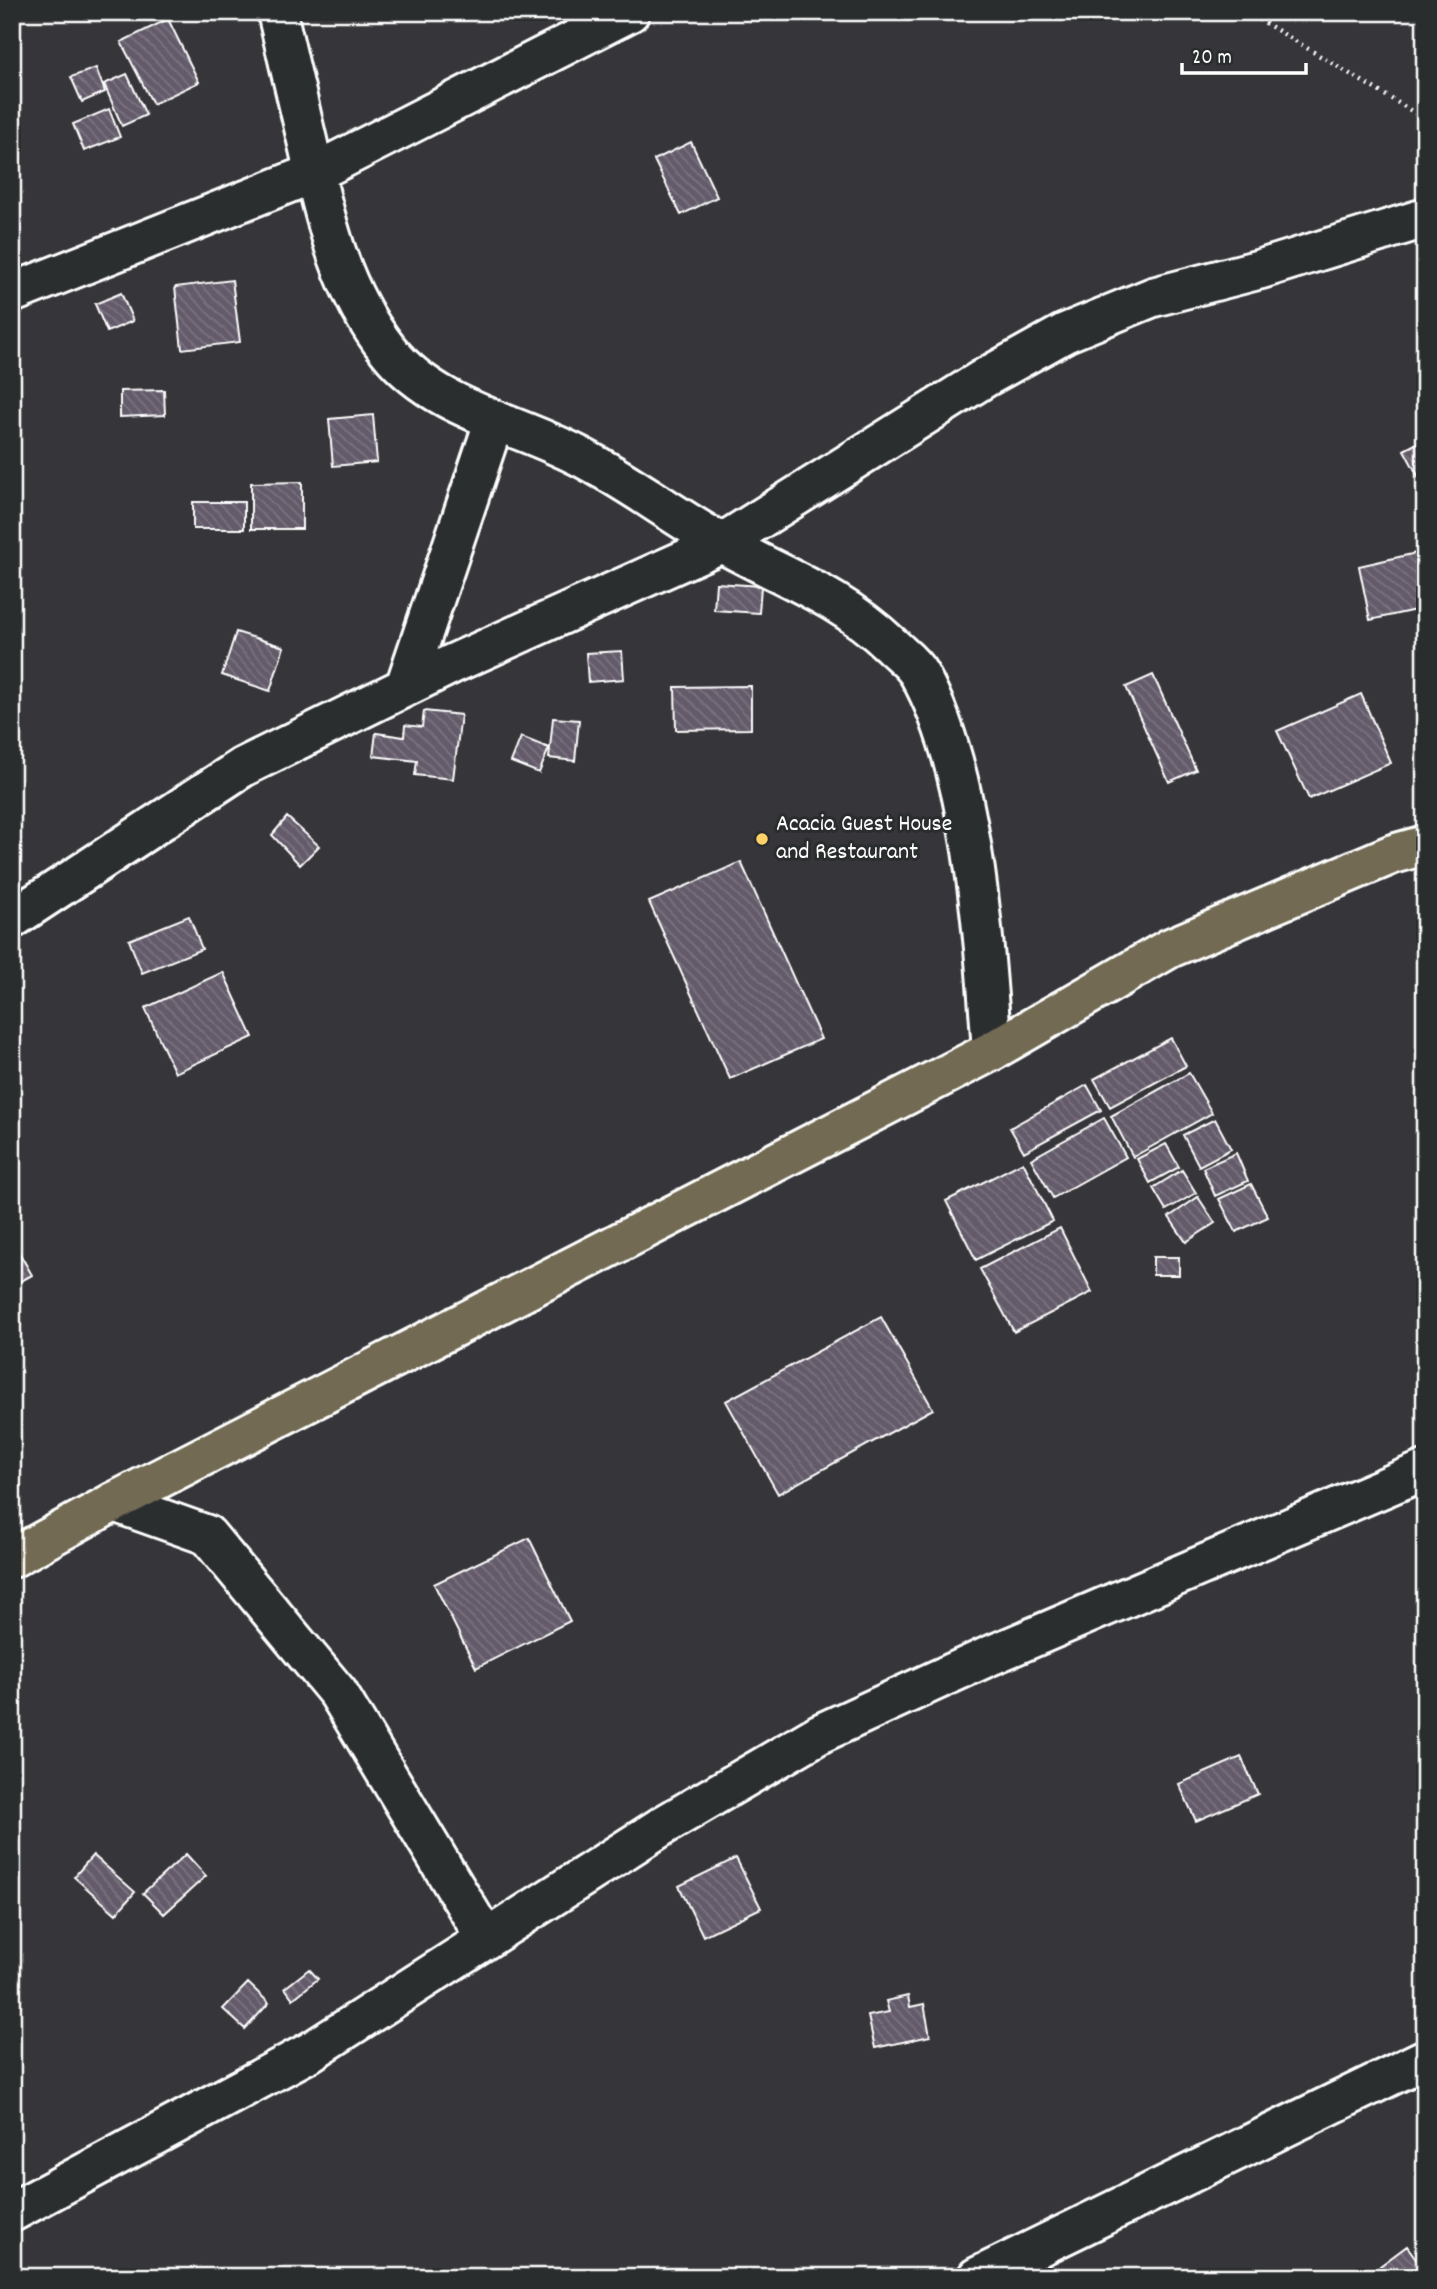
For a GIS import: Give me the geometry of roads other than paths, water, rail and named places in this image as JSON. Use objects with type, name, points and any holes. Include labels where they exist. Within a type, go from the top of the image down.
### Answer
[{"type":"main road","points":[[12,1558],[114,1502],[992,1051],[1170,948],[1393,854],[1425,845]]},
{"type":"street","points":[[277,12],[330,241],[352,294],[388,351],[421,382],[494,422],[578,455],[722,543],[809,585],[867,622],[918,671],[946,733],[964,815],[985,948],[992,1051]]},
{"type":"street","points":[[12,293],[314,173],[631,12]]},
{"type":"street","points":[[12,919],[243,767],[405,687],[722,543],[986,377],[1065,333],[1153,298],[1261,269],[1425,218]]},
{"type":"street","points":[[405,687],[494,422]]},
{"type":"street","points":[[12,2212],[310,2052],[664,1825],[821,1733],[987,1657],[1425,1470]]},
{"type":"street","points":[[114,1502],[207,1535],[338,1693],[486,1939]]},
{"type":"street","points":[[977,2277],[1425,2059]]},
{"type":"place","name":"Acacia Guest House and Restaurant","points":[[762,839]]}]
